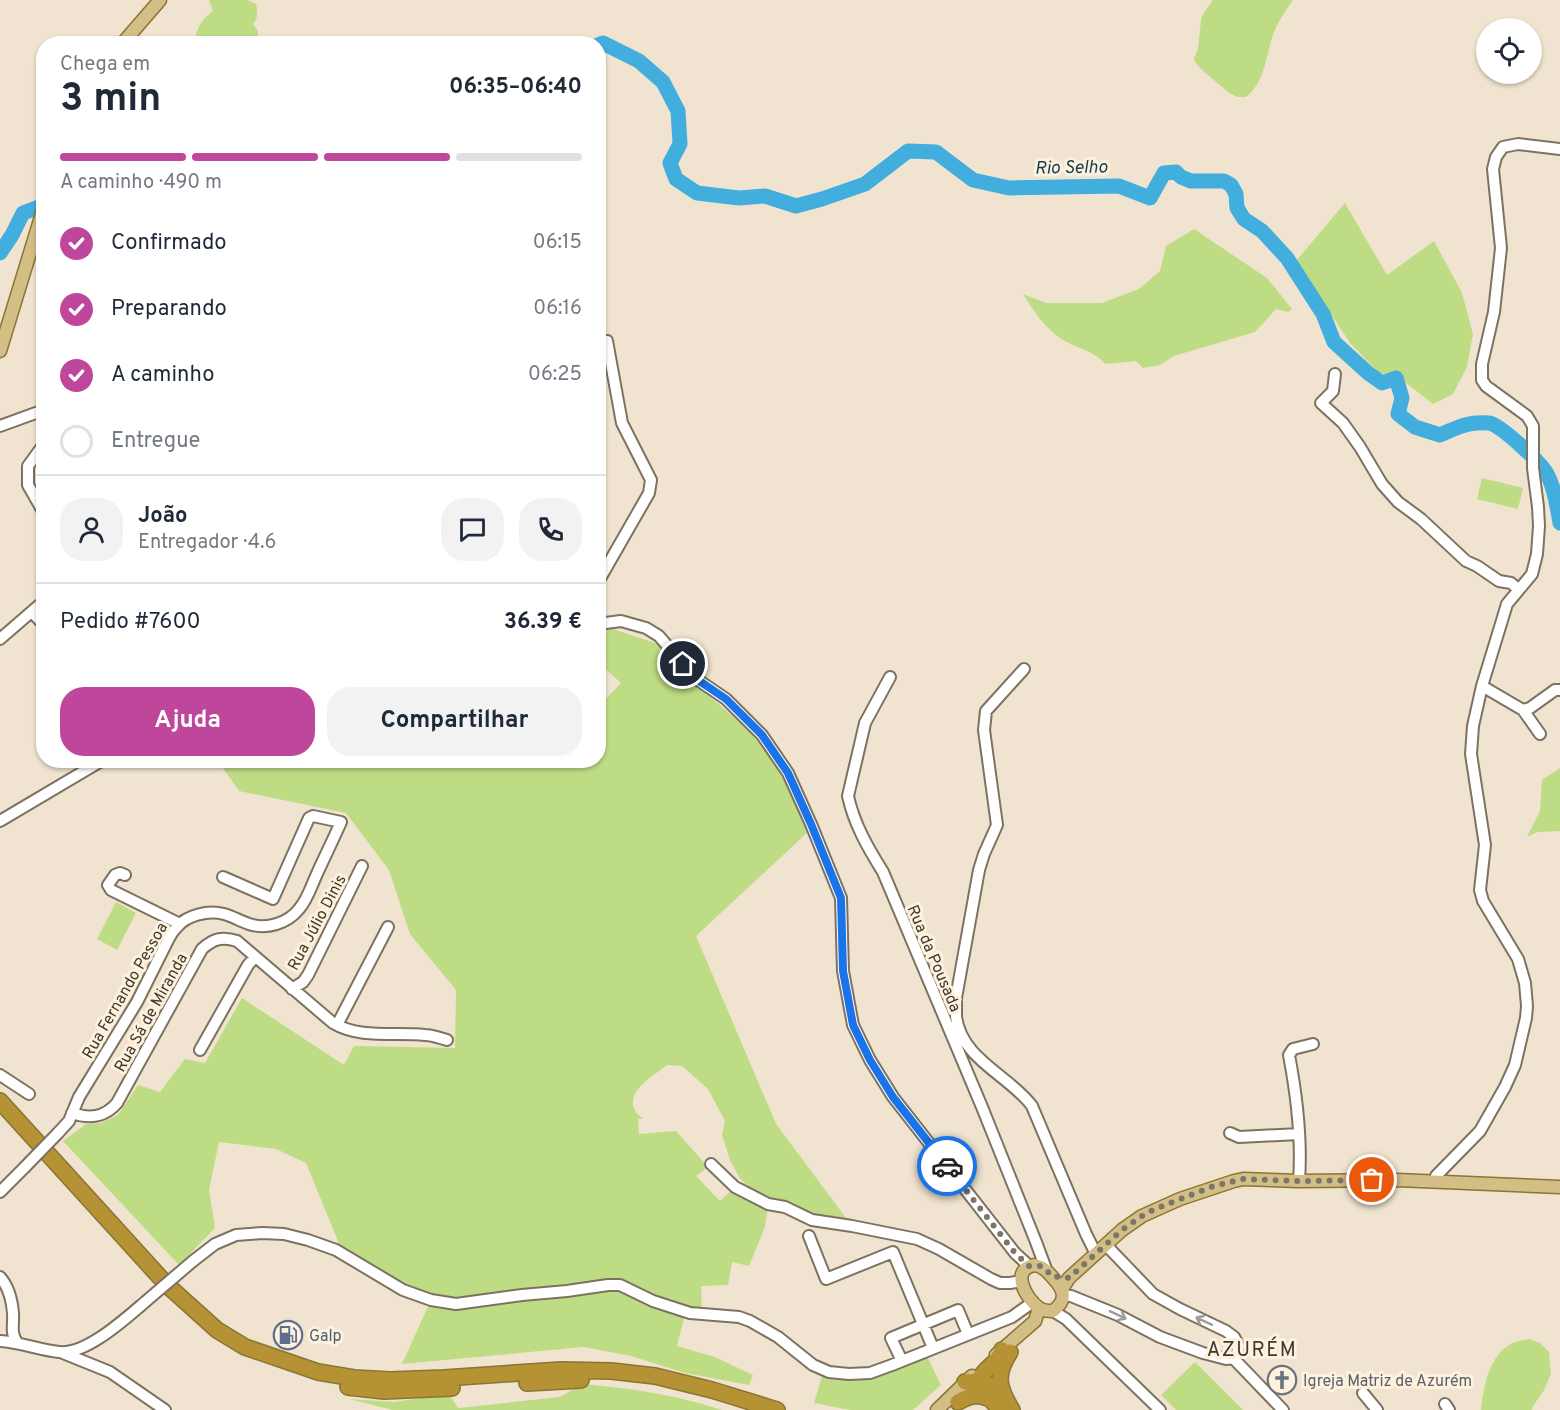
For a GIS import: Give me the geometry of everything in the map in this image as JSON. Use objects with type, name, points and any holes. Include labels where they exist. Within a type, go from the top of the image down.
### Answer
[{"type":"highway","points":[[0,1101],[167,1285],[217,1330],[245,1347],[318,1372],[354,1378],[390,1380],[444,1378],[561,1370],[611,1371],[655,1376],[712,1390],[777,1410]]},
{"type":"highway","points":[[0,1113],[159,1290],[213,1336],[240,1354],[269,1366],[319,1383],[384,1392],[578,1379],[609,1381],[671,1389],[746,1410]]},
{"type":"highway","points":[[1003,1406],[973,1381],[1006,1351]]},
{"type":"highway","points":[[1003,1406],[999,1378],[1006,1351]]},
{"type":"highway","points":[[954,1406],[966,1398],[978,1395],[1003,1406]]},
{"type":"main road","points":[[129,36],[160,0]]},
{"type":"main road","points":[[0,351],[36,232]]},
{"type":"main road","points":[[1006,1351],[1096,1254],[1122,1230],[1142,1216],[1214,1186],[1243,1179],[1397,1180],[1560,1187]]},
{"type":"main road","points":[[1034,1271],[1054,1300]]},
{"type":"main road","points":[[1034,1271],[1054,1300]]},
{"type":"main road","points":[[954,1406],[973,1381]]},
{"type":"main road","points":[[937,1410],[973,1381]]},
{"type":"street","points":[[1435,1182],[1436,1176],[1480,1131],[1505,1087],[1515,1065],[1527,1006],[1518,959],[1483,901],[1480,890],[1485,845],[1471,754],[1473,726],[1482,686],[1507,604],[1532,574],[1537,554],[1538,507],[1533,468],[1533,426],[1527,416],[1486,386],[1482,380],[1482,364],[1494,312],[1501,248],[1493,169],[1496,157],[1503,147],[1518,144],[1560,149]]},
{"type":"street","points":[[606,341],[622,423],[651,480],[649,493],[606,568]]},
{"type":"street","points":[[1335,374],[1333,391],[1322,403],[1343,423],[1382,484],[1398,502],[1421,519],[1466,561],[1500,581],[1511,583],[1518,589]]},
{"type":"street","points":[[0,426],[36,413]]},
{"type":"street","points":[[36,455],[28,466],[28,485],[36,499]]},
{"type":"street","points":[[0,639],[36,608]]},
{"type":"street","points":[[32,612],[36,616]]},
{"type":"street","points":[[606,623],[621,621],[646,628],[659,636],[695,678],[726,699],[762,735],[788,773],[841,898],[843,971],[853,1025],[870,1060],[893,1097],[1015,1253],[1034,1271],[1010,1283],[1000,1283],[917,1239],[812,1220],[785,1208],[768,1204],[735,1187],[711,1164]]},
{"type":"street","points":[[1024,669],[986,711],[984,730],[997,825],[979,870],[956,998],[956,1018],[963,1037],[972,1051],[1025,1096],[1032,1106],[1096,1254]]},
{"type":"street","name":"Rua da Pousada","points":[[890,676],[865,723],[848,796],[850,807],[864,840],[883,872],[1040,1252],[1034,1271]]},
{"type":"street","points":[[1482,686],[1523,710],[1540,734]]},
{"type":"street","points":[[1523,710],[1530,708],[1555,690],[1560,690]]},
{"type":"street","points":[[0,821],[89,768]]},
{"type":"street","name":"Rua Fernando Pessoa","points":[[0,1192],[69,1121],[79,1097],[137,1002],[169,938],[180,924],[193,916],[213,912],[225,914],[252,925],[275,925],[289,919],[307,897],[341,822],[314,816],[309,819],[273,898],[223,877]]},
{"type":"street","name":"Rua Júlio Dinis","points":[[292,989],[303,982],[308,975],[362,866]]},
{"type":"street","points":[[125,875],[120,873],[115,875],[108,885],[111,890],[180,924]]},
{"type":"street","points":[[337,1025],[388,927]]},
{"type":"street","name":"Rua Sá de Miranda","points":[[72,1113],[83,1117],[95,1116],[104,1114],[117,1103],[202,949],[209,942],[218,938],[237,941],[337,1025],[350,1031],[426,1035],[447,1040]]},
{"type":"street","points":[[200,1050],[248,965],[255,957]]},
{"type":"street","points":[[1299,1181],[1296,1090],[1289,1055],[1293,1049],[1313,1044]]},
{"type":"street","points":[[0,1075],[28,1094]]},
{"type":"street","points":[[1230,1133],[1239,1137],[1299,1134]]},
{"type":"street","points":[[0,1341],[17,1342],[66,1353],[73,1351],[110,1332],[214,1244],[237,1235],[262,1233],[284,1234],[336,1250],[402,1290],[432,1300],[456,1304],[620,1285],[653,1301],[690,1313],[739,1317],[750,1321],[778,1337],[813,1365],[829,1372],[870,1373],[1054,1300],[1071,1296],[1119,1315],[1160,1337],[1203,1353],[1226,1359],[1233,1358],[1239,1346],[1234,1337],[1153,1294],[1106,1245]]},
{"type":"street","points":[[809,1236],[826,1279],[893,1252],[933,1348]]},
{"type":"street","points":[[0,1277],[7,1287],[14,1314],[14,1338],[17,1342]]},
{"type":"street","points":[[1054,1300],[1066,1319],[1160,1410]]},
{"type":"street","points":[[902,1361],[891,1338],[923,1324],[958,1310],[968,1334]]},
{"type":"street","points":[[60,1352],[110,1372],[165,1410]]},
{"type":"street","points":[[1233,1358],[1283,1410]]},
{"type":"street","points":[[1363,1393],[1377,1410]]},
{"type":"green space","points":[[209,0],[247,0],[256,4],[257,15],[253,24],[258,31],[258,36],[195,36],[200,25],[213,11]]},
{"type":"green space","points":[[1213,0],[1293,0],[1274,33],[1261,77],[1246,97],[1237,97],[1228,92],[1195,62],[1201,20]]},
{"type":"green space","points":[[1345,203],[1387,275],[1434,241],[1462,293],[1473,334],[1467,367],[1453,394],[1433,404],[1394,375],[1379,373],[1350,343],[1296,261]]},
{"type":"green space","points":[[1194,229],[1267,278],[1292,309],[1288,312],[1276,309],[1255,332],[1174,356],[1160,365],[1143,368],[1136,361],[1105,364],[1090,352],[1054,334],[1023,294],[1046,303],[1102,303],[1139,289],[1160,271],[1166,246]]},
{"type":"green space","points":[[1482,478],[1523,488],[1518,509],[1477,499]]},
{"type":"green space","points":[[613,629],[658,644],[702,690],[748,729],[775,763],[809,831],[696,936],[776,1124],[852,1226],[822,1220],[760,1199],[739,1177],[730,1160],[722,1135],[725,1121],[708,1089],[682,1066],[667,1065],[638,1089],[633,1101],[635,1109],[643,1119],[638,1119],[639,1134],[676,1131],[708,1167],[696,1176],[720,1201],[732,1190],[768,1207],[765,1227],[749,1266],[732,1262],[728,1285],[701,1286],[702,1313],[685,1314],[677,1346],[715,1357],[753,1375],[749,1385],[685,1373],[631,1356],[584,1347],[402,1364],[431,1300],[336,1250],[338,1241],[306,1163],[276,1149],[219,1142],[209,1190],[215,1228],[179,1265],[63,1141],[86,1124],[101,1123],[118,1115],[138,1085],[160,1092],[185,1059],[205,1063],[242,998],[344,1065],[354,1046],[455,1048],[456,990],[410,934],[389,870],[346,813],[239,791],[223,768],[606,768],[606,699],[621,683],[606,669],[606,630]]},
{"type":"green space","points":[[1560,768],[1560,831],[1537,832],[1527,837],[1540,811],[1542,780]]},
{"type":"green space","points":[[116,902],[136,913],[117,950],[97,939]]},
{"type":"green space","points":[[1529,1339],[1540,1343],[1549,1352],[1551,1374],[1532,1410],[1481,1410],[1488,1373],[1497,1356],[1511,1344]]},
{"type":"green space","points":[[927,1356],[941,1385],[913,1410],[850,1410],[814,1403],[822,1376],[864,1380],[888,1374]]},
{"type":"green space","points":[[1195,1362],[1243,1410],[1176,1410],[1161,1395]]},
{"type":"green space","points":[[583,1384],[653,1393],[722,1410],[393,1410],[349,1399],[394,1402],[449,1394],[458,1408],[560,1397]]},
{"type":"waterway","name":"Rio Selho","points":[[606,44],[639,61],[663,82],[678,111],[680,144],[670,163],[676,179],[697,193],[739,198],[765,196],[796,206],[865,184],[908,151],[936,152],[973,180],[1009,188],[1119,186],[1150,198],[1164,173],[1176,172],[1191,181],[1224,181],[1231,185],[1236,194],[1237,208],[1244,219],[1262,231],[1287,258],[1323,314],[1334,342],[1382,383],[1396,378],[1402,398],[1398,414],[1415,427],[1440,435],[1475,423],[1489,423],[1502,430],[1544,469],[1554,491],[1560,523]]},
{"type":"waterway","name":"Rio Selho","points":[[0,253],[23,213],[36,208]]},
{"type":"way so far","points":[[947,1166],[1015,1253],[1029,1266],[1040,1266],[1046,1269],[1051,1276],[1069,1278],[1122,1230],[1142,1216],[1214,1186],[1243,1179],[1372,1180]]},
{"type":"place","name":"Galp","points":[[288,1335]]},
{"type":"place","name":"Igreja Matriz de Azurém","points":[[1282,1380]]},
{"type":"district","name":"AZURÉM","points":[[1252,1349]]},
{"type":"route","points":[[683,664],[695,678],[726,699],[762,735],[788,773],[841,898],[843,971],[853,1025],[870,1060],[893,1097],[947,1166]]}]
